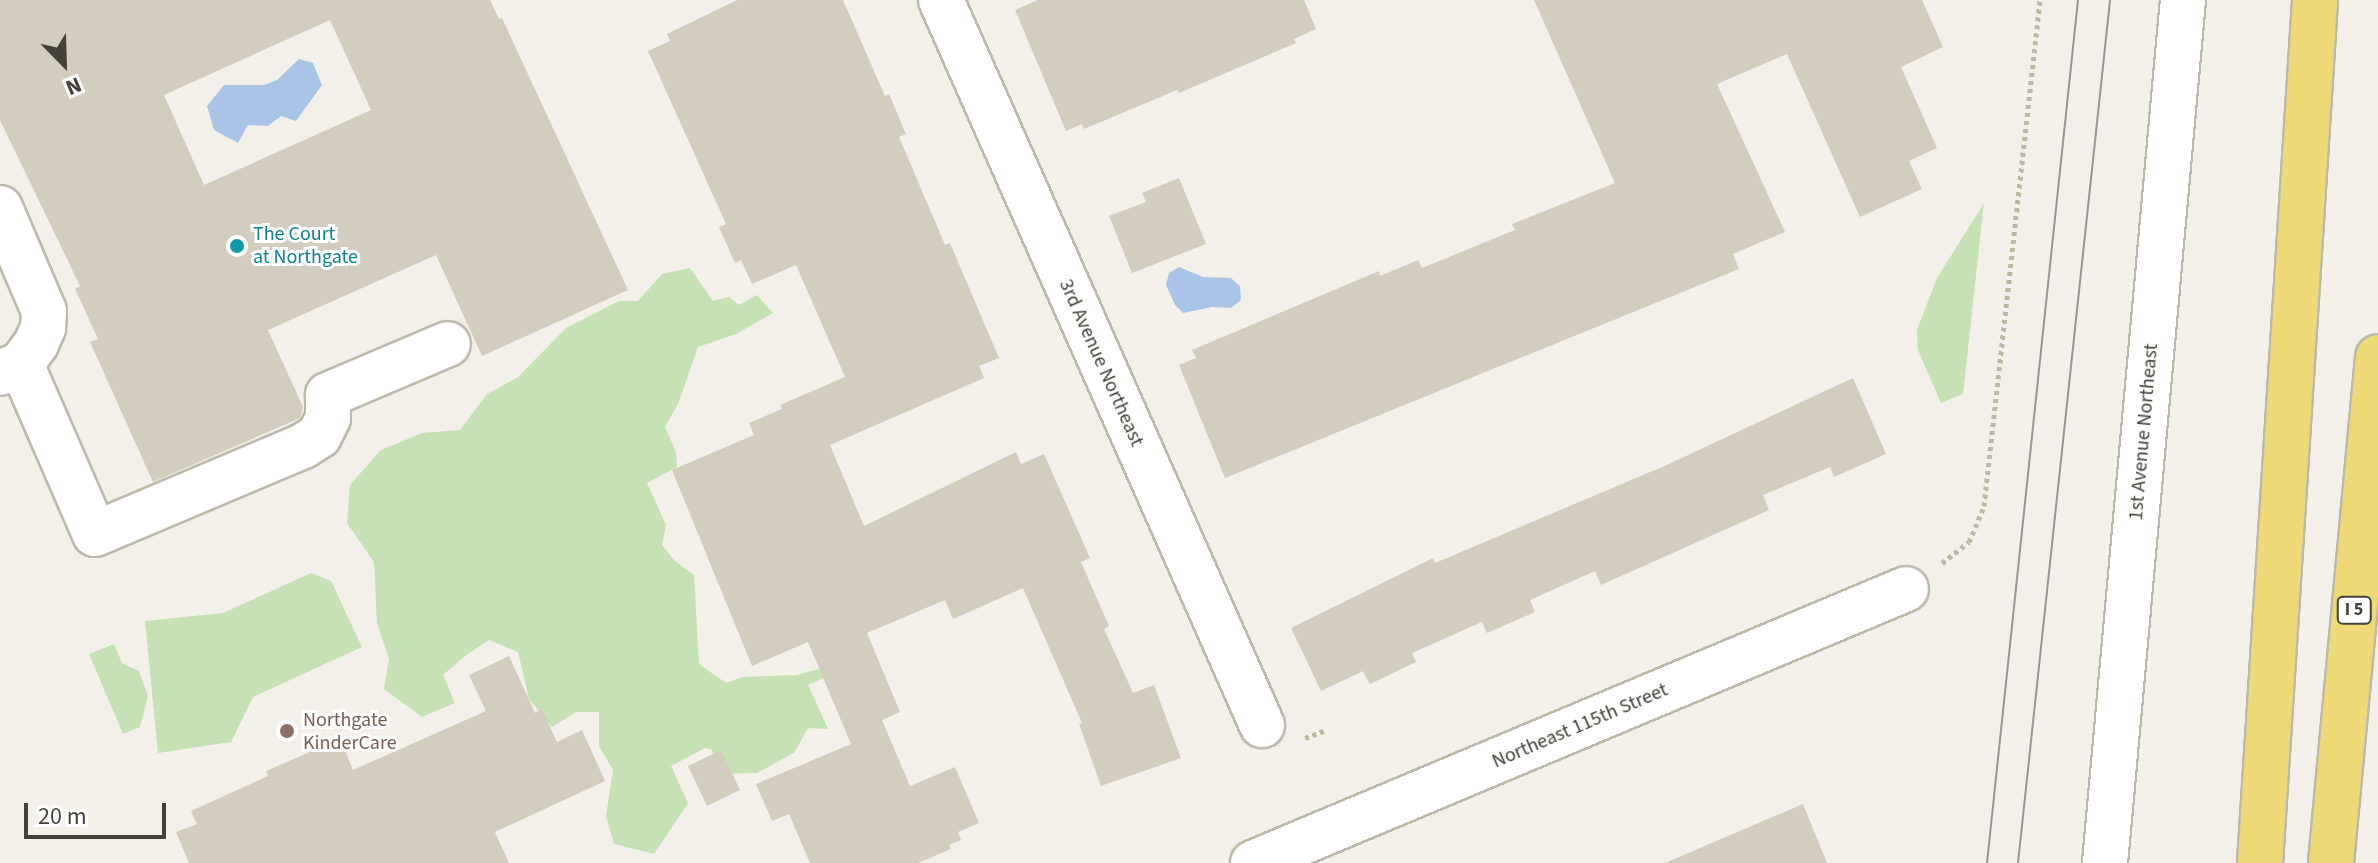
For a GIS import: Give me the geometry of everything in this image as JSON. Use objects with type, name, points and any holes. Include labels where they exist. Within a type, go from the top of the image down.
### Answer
[{"type":"highway","points":[[2260,863],[2315,0]]},
{"type":"highway","name":"I 5","points":[[2331,863],[2378,357]]},
{"type":"street","name":"3rd Avenue Northeast","points":[[941,0],[1262,725]]},
{"type":"street","name":"1st Avenue Northeast","points":[[2105,863],[2183,0]]},
{"type":"street","points":[[0,208],[44,311],[43,328],[10,368],[95,534],[303,446],[319,436],[328,418],[328,395],[448,344]]},
{"type":"street","name":"Northeast 115th Street","points":[[1253,863],[1316,851],[1906,589]]},
{"type":"path","points":[[1961,550],[1974,535],[1984,506],[2040,0]]},
{"type":"path","points":[[1307,738],[1326,730]]},
{"type":"green space","points":[[1984,203],[1963,394],[1941,403],[1918,350],[1917,330],[1937,278]]},
{"type":"green space","points":[[690,268],[713,301],[729,297],[739,305],[757,295],[773,313],[736,334],[698,347],[678,404],[665,427],[676,452],[677,467],[647,483],[666,525],[662,545],[675,561],[694,575],[699,664],[726,683],[743,677],[797,675],[828,666],[834,673],[808,685],[828,729],[808,728],[794,753],[757,773],[724,774],[711,749],[705,748],[671,766],[688,803],[654,854],[614,844],[606,816],[613,770],[599,746],[599,712],[576,712],[552,727],[529,699],[518,652],[489,640],[465,656],[443,675],[455,703],[422,717],[384,689],[389,659],[377,623],[374,562],[347,523],[350,485],[381,450],[422,433],[460,430],[487,394],[518,377],[566,328],[619,301],[638,301],[662,274]]},
{"type":"green space","points":[[311,573],[331,581],[362,647],[253,697],[231,742],[158,753],[145,621],[223,613]]},
{"type":"green space","points":[[114,644],[122,663],[139,671],[148,696],[140,727],[123,734],[89,654]]},
{"type":"water","points":[[299,59],[313,63],[322,85],[296,121],[281,116],[268,126],[248,125],[238,143],[214,130],[207,106],[224,85],[264,85],[277,80]]},
{"type":"water","points":[[1179,267],[1203,277],[1231,278],[1240,286],[1241,300],[1231,308],[1212,307],[1183,313],[1175,305],[1166,285],[1169,273]]},
{"type":"building","name":"The Court at Northgate","points":[[0,0],[490,0],[499,19],[502,18],[628,290],[482,356],[436,255],[268,330],[303,407],[300,418],[153,482],[90,342],[98,339],[75,289],[80,286],[0,120]],"holes":[[[330,20],[371,110],[204,185],[164,95]]]},
{"type":"building","points":[[737,0],[843,0],[885,96],[889,94],[906,134],[899,137],[945,245],[950,243],[999,358],[979,366],[984,378],[830,445],[864,526],[1016,452],[1021,464],[1044,454],[1090,558],[1081,562],[1109,626],[1104,629],[1133,693],[1154,685],[1181,758],[1101,786],[1079,724],[1082,723],[1023,588],[953,619],[945,600],[867,633],[900,712],[882,720],[910,786],[955,767],[979,823],[958,832],[961,840],[949,845],[951,849],[918,863],[810,863],[789,814],[772,821],[756,784],[851,744],[808,642],[752,666],[672,470],[754,435],[749,423],[782,409],[780,405],[845,377],[796,265],[752,284],[741,260],[735,263],[719,227],[726,224],[648,51],[670,41],[667,34]]},
{"type":"building","points":[[1038,0],[1304,0],[1316,29],[1294,39],[1296,43],[1179,93],[1177,90],[1084,129],[1082,124],[1066,131],[1015,10]]},
{"type":"building","points":[[1534,0],[1922,0],[1943,47],[1901,67],[1937,148],[1909,161],[1922,189],[1860,217],[1787,54],[1717,84],[1785,232],[1733,254],[1739,269],[1225,478],[1179,365],[1196,358],[1192,350],[1379,271],[1380,276],[1418,260],[1422,268],[1515,230],[1512,224],[1615,183]]},
{"type":"building","points":[[1179,178],[1206,244],[1132,273],[1109,216],[1146,202],[1142,193]]},
{"type":"building","points":[[1853,378],[1886,454],[1834,477],[1830,467],[1763,495],[1769,510],[1601,585],[1595,571],[1530,600],[1535,612],[1487,633],[1482,622],[1412,653],[1416,662],[1370,684],[1363,671],[1321,691],[1291,628],[1433,558],[1435,563],[1669,464]]},
{"type":"building","points":[[509,656],[535,713],[542,709],[557,742],[582,730],[605,781],[495,832],[509,863],[189,863],[176,832],[197,824],[191,811],[268,776],[266,771],[340,739],[353,770],[486,711],[469,675]]},
{"type":"building","points":[[721,750],[740,790],[707,806],[688,766]]},
{"type":"building","points":[[1803,804],[1827,863],[1665,863]]},
{"type":"tram line","points":[[1987,863],[2078,0]]},
{"type":"tram line","points":[[2018,863],[2110,0]]},
{"type":"place","name":"The Court at Northgate","points":[[237,246]]},
{"type":"place","name":"Northgate KinderCare","points":[[287,731]]}]
